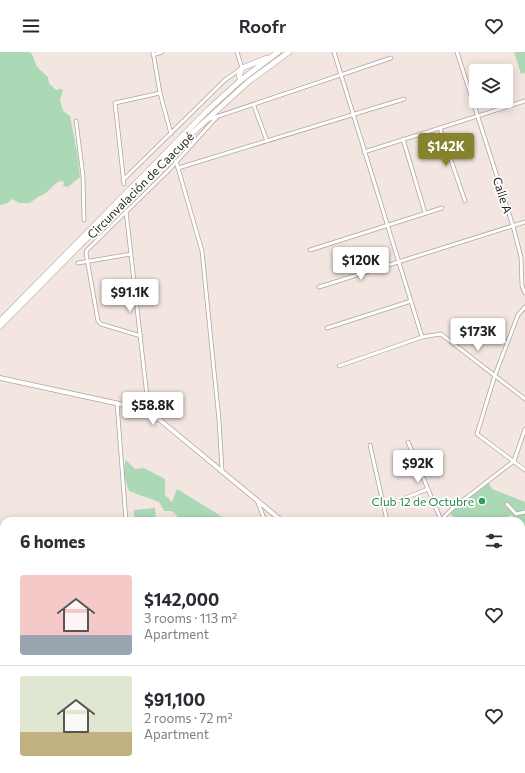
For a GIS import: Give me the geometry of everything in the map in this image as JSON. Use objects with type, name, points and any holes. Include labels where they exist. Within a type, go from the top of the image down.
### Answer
[{"type":"highway","name":"Circunvalación de Caacupé","points":[[0,321],[175,142],[241,80],[278,52]]},
{"type":"highway","name":"Circunvalación de Caacupé","points":[[0,326],[204,122],[248,82],[289,52]]},
{"type":"highway","points":[[241,80],[239,76],[242,68],[254,61],[272,56]]},
{"type":"street","points":[[162,52],[153,53],[160,93],[171,134]]},
{"type":"street","points":[[124,180],[225,80],[242,68],[237,52]]},
{"type":"street","points":[[333,52],[422,337]]},
{"type":"street","name":"Calle A","points":[[457,52],[513,226],[521,257],[522,281],[525,293]]},
{"type":"street","points":[[204,122],[391,58]]},
{"type":"street","points":[[124,184],[115,103],[160,93]]},
{"type":"street","points":[[178,168],[404,98]]},
{"type":"street","points":[[364,152],[525,101]]},
{"type":"street","points":[[254,106],[267,141]]},
{"type":"street","points":[[140,336],[101,324],[98,321],[87,250],[176,161],[216,118]]},
{"type":"street","points":[[76,121],[83,176],[84,220]]},
{"type":"street","points":[[440,128],[465,201]]},
{"type":"street","points":[[403,140],[425,213]]},
{"type":"street","points":[[176,161],[202,251],[219,420],[222,470]]},
{"type":"street","points":[[310,250],[442,208]]},
{"type":"street","points":[[126,211],[149,414]]},
{"type":"street","points":[[319,287],[525,222]]},
{"type":"street","points":[[78,263],[131,254]]},
{"type":"street","points":[[522,281],[525,278]]},
{"type":"street","points":[[327,328],[411,301]]},
{"type":"street","points":[[525,307],[518,315],[507,343],[495,375],[477,434],[525,470]]},
{"type":"street","points":[[480,326],[507,343]]},
{"type":"street","points":[[339,366],[437,333],[446,336],[525,399]]},
{"type":"street","points":[[0,378],[117,403],[139,409],[149,414],[222,470],[277,517]]},
{"type":"street","points":[[117,403],[126,517]]},
{"type":"street","points":[[444,517],[453,508],[514,461],[525,429]]},
{"type":"street","points":[[408,442],[438,517]]},
{"type":"street","points":[[370,445],[386,517]]},
{"type":"street","points":[[385,506],[428,489]]},
{"type":"street","points":[[257,500],[263,517]]},
{"type":"street","points":[[507,504],[516,514],[525,512]]},
{"type":"green space","points":[[0,52],[29,52],[32,54],[37,67],[48,77],[49,83],[56,90],[63,90],[60,100],[63,111],[70,116],[80,177],[68,187],[63,186],[64,183],[62,181],[56,183],[46,193],[30,203],[19,203],[12,199],[8,203],[0,205]]},
{"type":"green space","points":[[514,52],[525,52],[525,73],[521,74]]},
{"type":"green space","points":[[126,460],[135,469],[144,468],[165,479],[165,495],[172,502],[177,489],[222,517],[178,517],[172,511],[164,511],[159,502],[129,491],[124,476]]},
{"type":"green space","name":"Club 12 de Octubre","points":[[489,483],[492,489],[525,502],[525,517],[513,517],[511,515],[508,517],[454,517],[450,513]]},
{"type":"green space","points":[[155,508],[156,517],[134,517],[134,510]]},
{"type":"place","name":"Club 12 de Octubre","points":[[482,501]]}]
